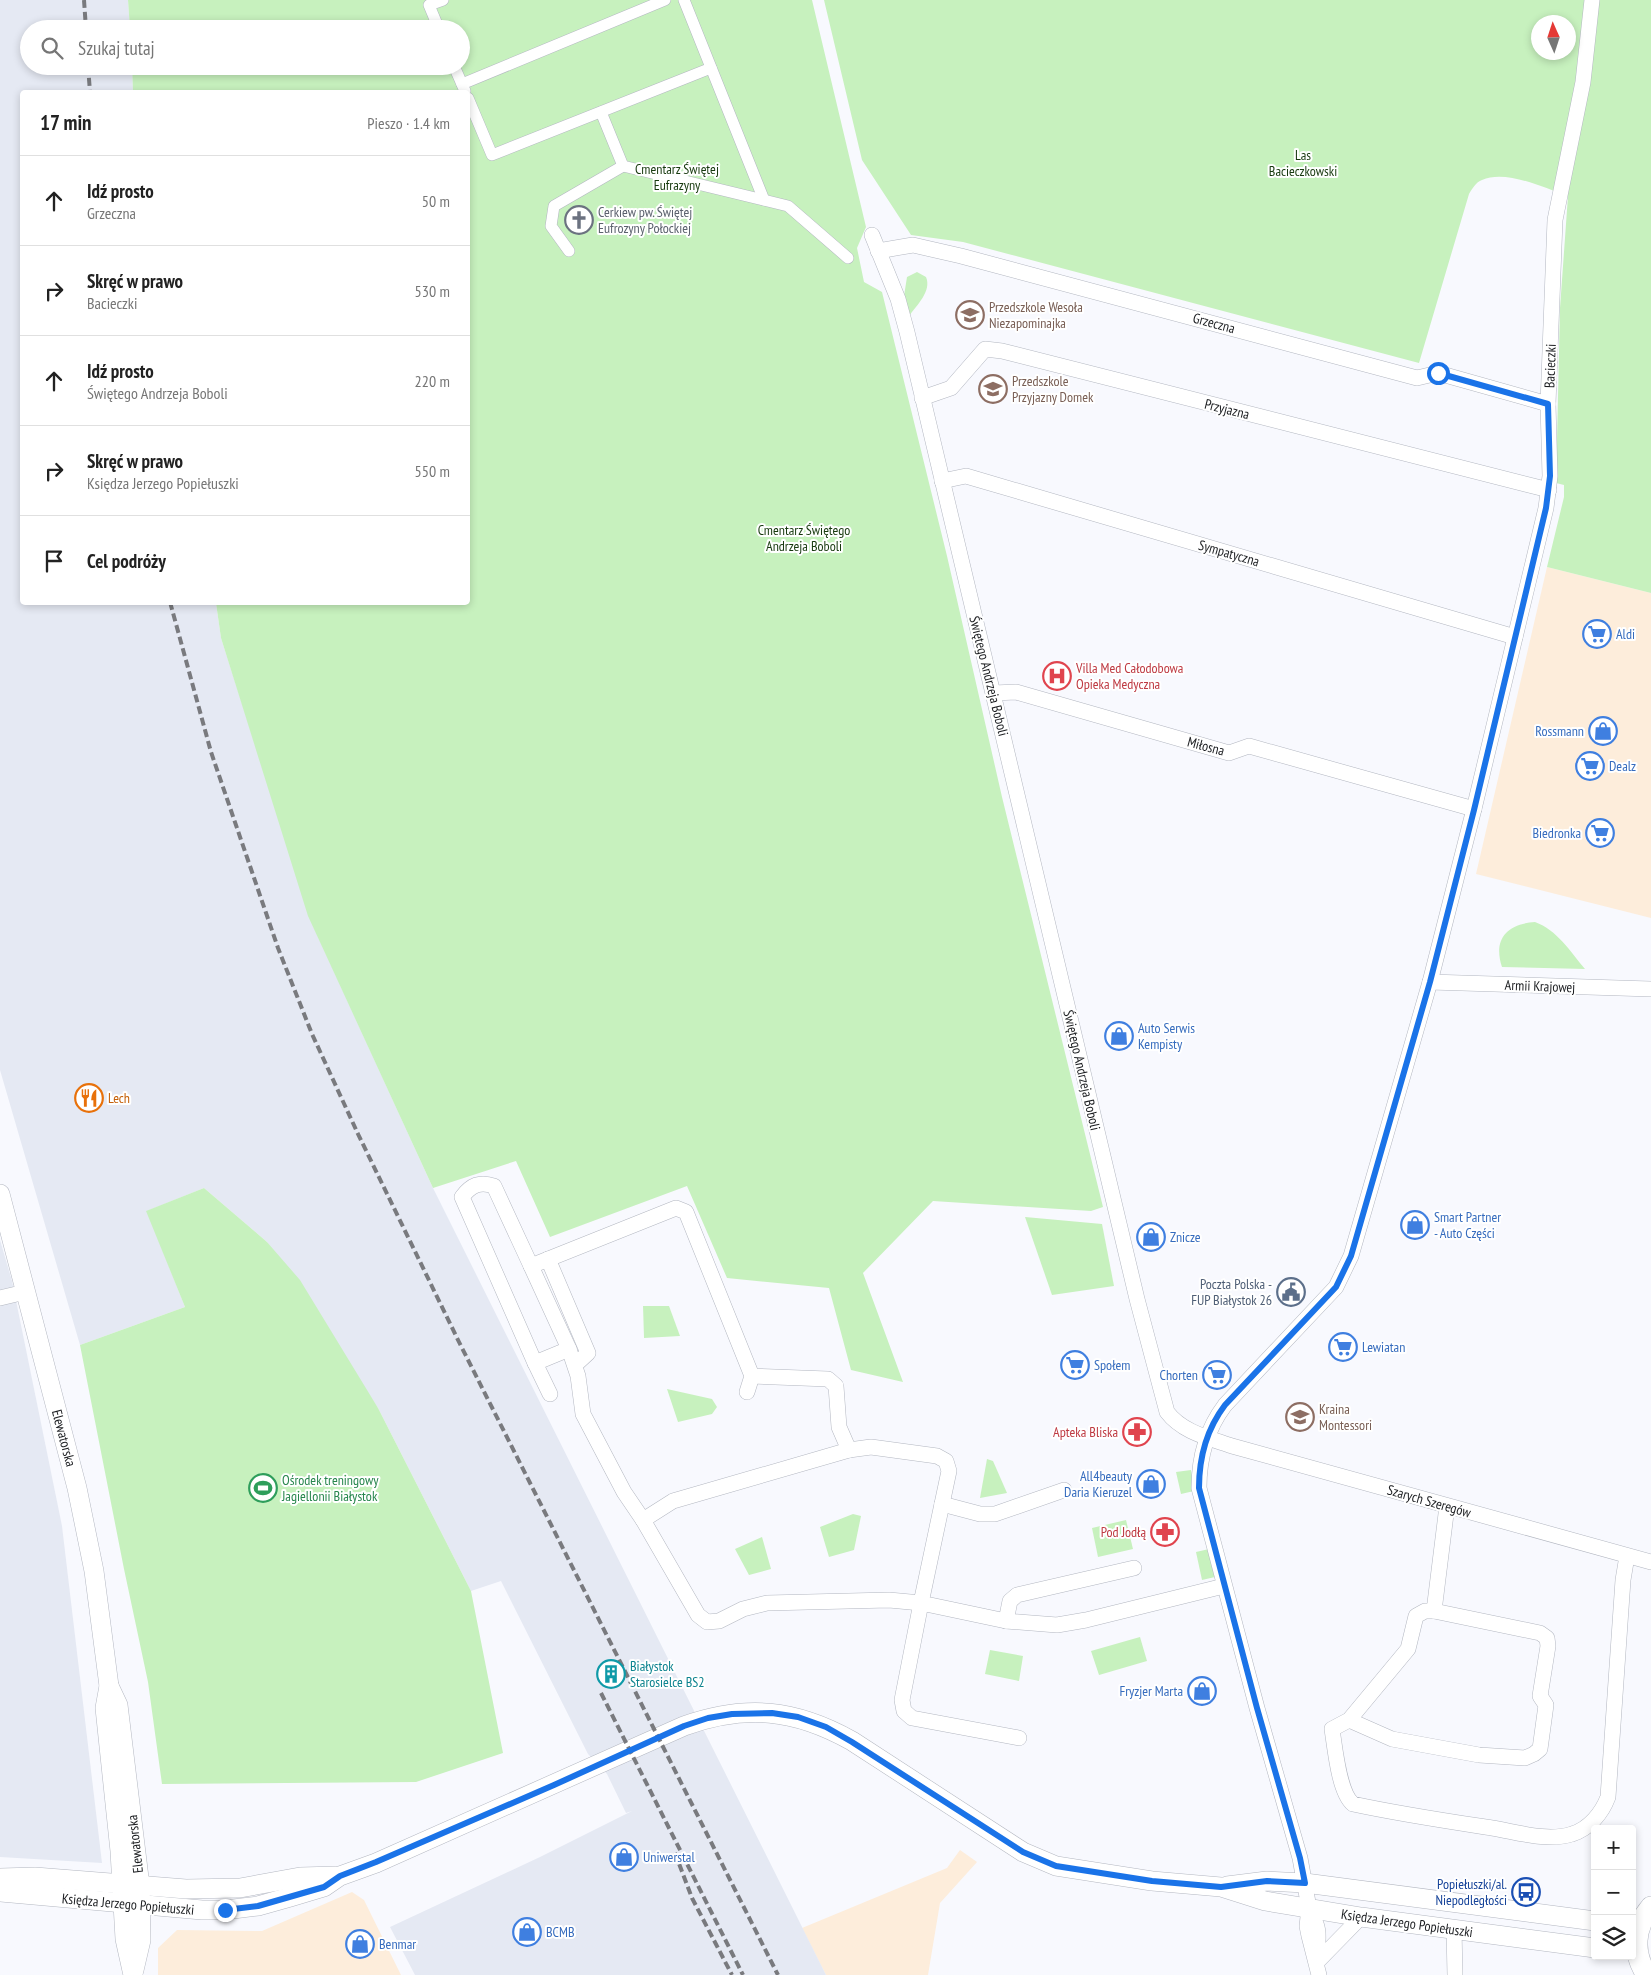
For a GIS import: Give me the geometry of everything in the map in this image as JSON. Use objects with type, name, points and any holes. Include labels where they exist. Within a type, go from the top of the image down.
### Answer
[{"type":"main road","points":[[1636,1938],[1641,1918]]},
{"type":"main road","points":[[1636,1956],[1647,1975]]},
{"type":"street","points":[[435,20],[429,6],[443,0]]},
{"type":"street","points":[[458,75],[463,88],[665,0]]},
{"type":"street","points":[[684,0],[764,200]]},
{"type":"street","name":"Bacieczki","points":[[1208,1437],[1214,1420],[1225,1405],[1336,1287],[1344,1273],[1351,1256],[1430,982],[1474,810],[1549,490],[1548,404],[1556,220],[1583,82],[1592,0]]},
{"type":"street","points":[[470,103],[492,155],[712,68]]},
{"type":"street","points":[[601,112],[623,166]]},
{"type":"street","points":[[569,251],[551,226],[554,206],[623,166],[788,206],[848,258]]},
{"type":"street","name":"Świętego Andrzeja Boboli","points":[[872,235],[898,299],[1162,1400],[1167,1412],[1174,1421],[1182,1427],[1208,1437]]},
{"type":"street","name":"Grzeczna","points":[[878,251],[913,245],[962,256],[1417,378],[1438,373],[1548,404]]},
{"type":"street","name":"Przyjazna","points":[[922,398],[951,388],[985,349],[994,350],[1549,490]]},
{"type":"street","name":"Sympatyczna","points":[[942,481],[966,476],[1515,637]]},
{"type":"street","name":"Miłosna","points":[[994,693],[1016,692],[1229,753],[1249,746],[1474,810]]},
{"type":"street","name":"Armii Krajowej","points":[[1430,982],[1651,988]]},
{"type":"street","points":[[550,1394],[462,1197],[469,1188],[483,1183],[494,1186],[569,1349],[578,1376],[583,1414],[624,1492],[643,1520],[698,1616],[707,1622],[718,1621],[743,1609],[767,1603],[889,1600],[920,1603],[1006,1621],[1057,1626],[1224,1586]]},
{"type":"street","name":"Elewatorska","points":[[0,1194],[77,1488],[94,1571],[109,1686],[118,1705],[131,1895],[124,1939],[133,1974]]},
{"type":"street","points":[[532,1266],[676,1208],[686,1212],[752,1376],[747,1392]]},
{"type":"street","points":[[548,1259],[588,1353],[575,1365]]},
{"type":"street","points":[[0,1298],[25,1292]]},
{"type":"street","points":[[535,1363],[569,1349]]},
{"type":"street","points":[[752,1376],[828,1379],[836,1386],[839,1427],[848,1450]]},
{"type":"street","points":[[1208,1437],[1199,1466],[1199,1488],[1257,1708],[1300,1858],[1309,1908],[1318,1926],[1318,1968]]},
{"type":"street","name":"Szarych Szeregów","points":[[1208,1437],[1232,1446],[1651,1562]]},
{"type":"street","points":[[643,1520],[673,1501],[848,1450],[871,1447],[937,1456],[946,1461],[948,1471],[942,1504],[920,1603],[902,1700],[904,1711],[912,1718],[1019,1738]]},
{"type":"street","points":[[942,1504],[980,1514],[995,1514],[1064,1490]]},
{"type":"street","points":[[1434,1611],[1448,1506]]},
{"type":"street","points":[[1349,1720],[1392,1739],[1479,1755],[1525,1758],[1534,1754],[1540,1749],[1546,1705],[1540,1696],[1548,1646],[1547,1638],[1540,1633],[1434,1611],[1426,1611],[1416,1616],[1408,1649],[1349,1720],[1332,1730],[1345,1795],[1353,1804],[1545,1837],[1577,1832],[1603,1811],[1608,1797],[1622,1590],[1627,1556]]},
{"type":"street","points":[[1006,1621],[1010,1601],[1017,1595],[1134,1568]]},
{"type":"street","name":"Księdza Jerzego Popiełuszki","points":[[0,1892],[131,1895],[186,1889],[240,1888],[300,1877],[340,1876],[554,1785],[684,1726],[708,1718],[732,1714],[772,1713],[798,1717],[826,1727],[1023,1852],[1056,1866],[1152,1881],[1221,1887],[1267,1881],[1305,1883],[1591,1920]]},
{"type":"street","name":"Księdza Jerzego Popiełuszki","points":[[0,1878],[35,1877],[131,1895]]},
{"type":"street","name":"Księdza Jerzego Popiełuszki","points":[[1221,1887],[1265,1901],[1361,1917],[1591,1947]]},
{"type":"street","points":[[1318,1968],[1361,1917]]},
{"type":"street","points":[[1454,1929],[1455,1975]]},
{"type":"shaded area","points":[[0,0],[128,0],[129,20],[20,20],[20,75],[132,75],[133,90],[20,90],[20,605],[216,605],[221,638],[314,928],[433,1188],[826,1975],[415,1975],[390,1927],[540,1857],[632,1811],[626,1813],[607,1774],[588,1754],[501,1581],[471,1591],[378,1408],[267,1242],[204,1188],[147,1211],[185,1307],[80,1345],[0,1070]]},
{"type":"shaded area","points":[[1547,567],[1651,593],[1651,918],[1476,874]]},
{"type":"shaded area","points":[[0,1240],[12,1281],[62,1526],[102,1863],[0,1857]]},
{"type":"shaded area","points":[[960,1850],[977,1862],[940,1903],[928,1975],[826,1975],[802,1928],[947,1868]]},
{"type":"shaded area","points":[[352,1892],[364,1900],[401,1975],[158,1975],[158,1948],[177,1930],[262,1931]]},
{"type":"green space","points":[[128,0],[812,0],[866,227],[857,248],[864,282],[882,292],[947,556],[1002,797],[1103,1207],[1091,1211],[933,1201],[863,1273],[903,1382],[851,1370],[829,1288],[727,1278],[687,1186],[550,1237],[516,1161],[433,1188],[308,916],[221,638],[216,605],[470,605],[470,90],[133,90],[132,75],[470,75],[470,20],[129,20]]},
{"type":"green space","name":"Las Bacieczkowski","points":[[824,0],[1651,0],[1651,593],[1547,567],[1564,497],[1564,485],[1556,483],[1560,308],[1568,196],[1513,178],[1492,177],[1476,184],[1469,194],[1419,363],[963,242],[911,235],[862,160]]},
{"type":"green space","points":[[917,272],[926,277],[927,287],[923,298],[909,316],[904,296],[907,277]]},
{"type":"green space","points":[[1535,922],[1557,936],[1585,969],[1502,967],[1499,949],[1504,935],[1516,926]]},
{"type":"green space","name":"Ośrodek treningowy Jagiellonii Białystok","points":[[204,1188],[267,1242],[300,1280],[378,1408],[471,1591],[503,1753],[416,1782],[162,1784],[148,1682],[80,1345],[185,1307],[146,1211]]},
{"type":"green space","points":[[1025,1217],[1102,1224],[1114,1286],[1052,1295]]},
{"type":"green space","points":[[643,1306],[669,1306],[680,1336],[644,1338]]},
{"type":"green space","points":[[667,1389],[712,1399],[717,1407],[712,1414],[678,1422]]},
{"type":"green space","points":[[987,1459],[993,1461],[1007,1493],[980,1498]]},
{"type":"green space","points":[[1191,1470],[1194,1491],[1181,1494],[1176,1472]]},
{"type":"green space","points":[[853,1514],[861,1516],[854,1550],[829,1557],[820,1527]]},
{"type":"green space","points":[[1126,1520],[1133,1549],[1098,1557],[1092,1528]]},
{"type":"green space","points":[[762,1537],[771,1569],[749,1575],[735,1549]]},
{"type":"green space","points":[[1209,1549],[1215,1577],[1202,1580],[1196,1552]]},
{"type":"green space","points":[[1140,1637],[1147,1661],[1099,1675],[1091,1651]]},
{"type":"green space","points":[[990,1650],[1023,1656],[1019,1681],[985,1674]]},
{"type":"railway","points":[[84,0],[85,20]]},
{"type":"railway","points":[[89,75],[90,90]]},
{"type":"railway","points":[[171,605],[211,752],[278,948],[312,1034],[358,1134],[459,1342],[778,1975]]},
{"type":"railway","points":[[601,1693],[743,1975]]},
{"type":"railway","points":[[675,1853],[692,1898],[732,1975]]},
{"type":"place","name":"Cerkiew pw. Świętej Eufrozyny Połockiej","points":[[579,220]]},
{"type":"place","name":"Przedszkole Wesoła Niezapominajka","points":[[970,315]]},
{"type":"place","name":"Przedszkole Przyjazny Domek","points":[[993,389]]},
{"type":"place","name":"Aldi","points":[[1597,634]]},
{"type":"place","name":"Villa Med Całodobowa Opieka Medyczna","points":[[1057,676]]},
{"type":"place","name":"Rossmann","points":[[1603,731]]},
{"type":"place","name":"Dealz","points":[[1590,766]]},
{"type":"place","name":"Biedronka","points":[[1600,833]]},
{"type":"place","name":"Auto Serwis Kempisty","points":[[1119,1036]]},
{"type":"place","name":"Lech","points":[[89,1098]]},
{"type":"place","name":"Smart Partner - Auto Części","points":[[1415,1225]]},
{"type":"place","name":"Znicze","points":[[1151,1237]]},
{"type":"place","name":"Poczta Polska - FUP Białystok 26","points":[[1291,1292]]},
{"type":"place","name":"Lewiatan","points":[[1343,1347]]},
{"type":"place","name":"Społem","points":[[1075,1365]]},
{"type":"place","name":"Chorten","points":[[1217,1375]]},
{"type":"place","name":"Kraina Montessori","points":[[1300,1417]]},
{"type":"place","name":"Apteka Bliska","points":[[1137,1432]]},
{"type":"place","name":"All4beauty Daria Kieruzel","points":[[1151,1484]]},
{"type":"place","name":"Ośrodek treningowy Jagiellonii Białystok","points":[[263,1488]]},
{"type":"place","name":"Pod Jodłą","points":[[1165,1532]]},
{"type":"place","name":"Białystok Starosielce BS2","points":[[611,1674]]},
{"type":"place","name":"Fryzjer Marta","points":[[1202,1691]]},
{"type":"place","name":"Uniwerstal","points":[[624,1857]]},
{"type":"place","name":"Popiełuszki/al. Niepodległości","points":[[1526,1892]]},
{"type":"place","name":"BCMB","points":[[527,1932]]},
{"type":"place","name":"Benmar","points":[[360,1944]]},
{"type":"route","points":[[225,1910],[258,1906],[324,1887],[340,1876],[554,1785],[684,1726],[708,1718],[732,1714],[772,1713],[798,1717],[826,1727],[1023,1852],[1056,1866],[1152,1881],[1221,1887],[1267,1881],[1305,1883],[1300,1858],[1257,1708],[1199,1488],[1199,1466],[1201,1455],[1214,1420],[1225,1405],[1336,1287],[1351,1256],[1430,982],[1474,810],[1546,508],[1550,476],[1548,404],[1438,373]]},
{"type":"park label","name":"Cmentarz Świętej Eufrazyny","points":[[677,177]]},
{"type":"park label","name":"Cmentarz Świętego Andrzeja Boboli","points":[[804,538]]}]
